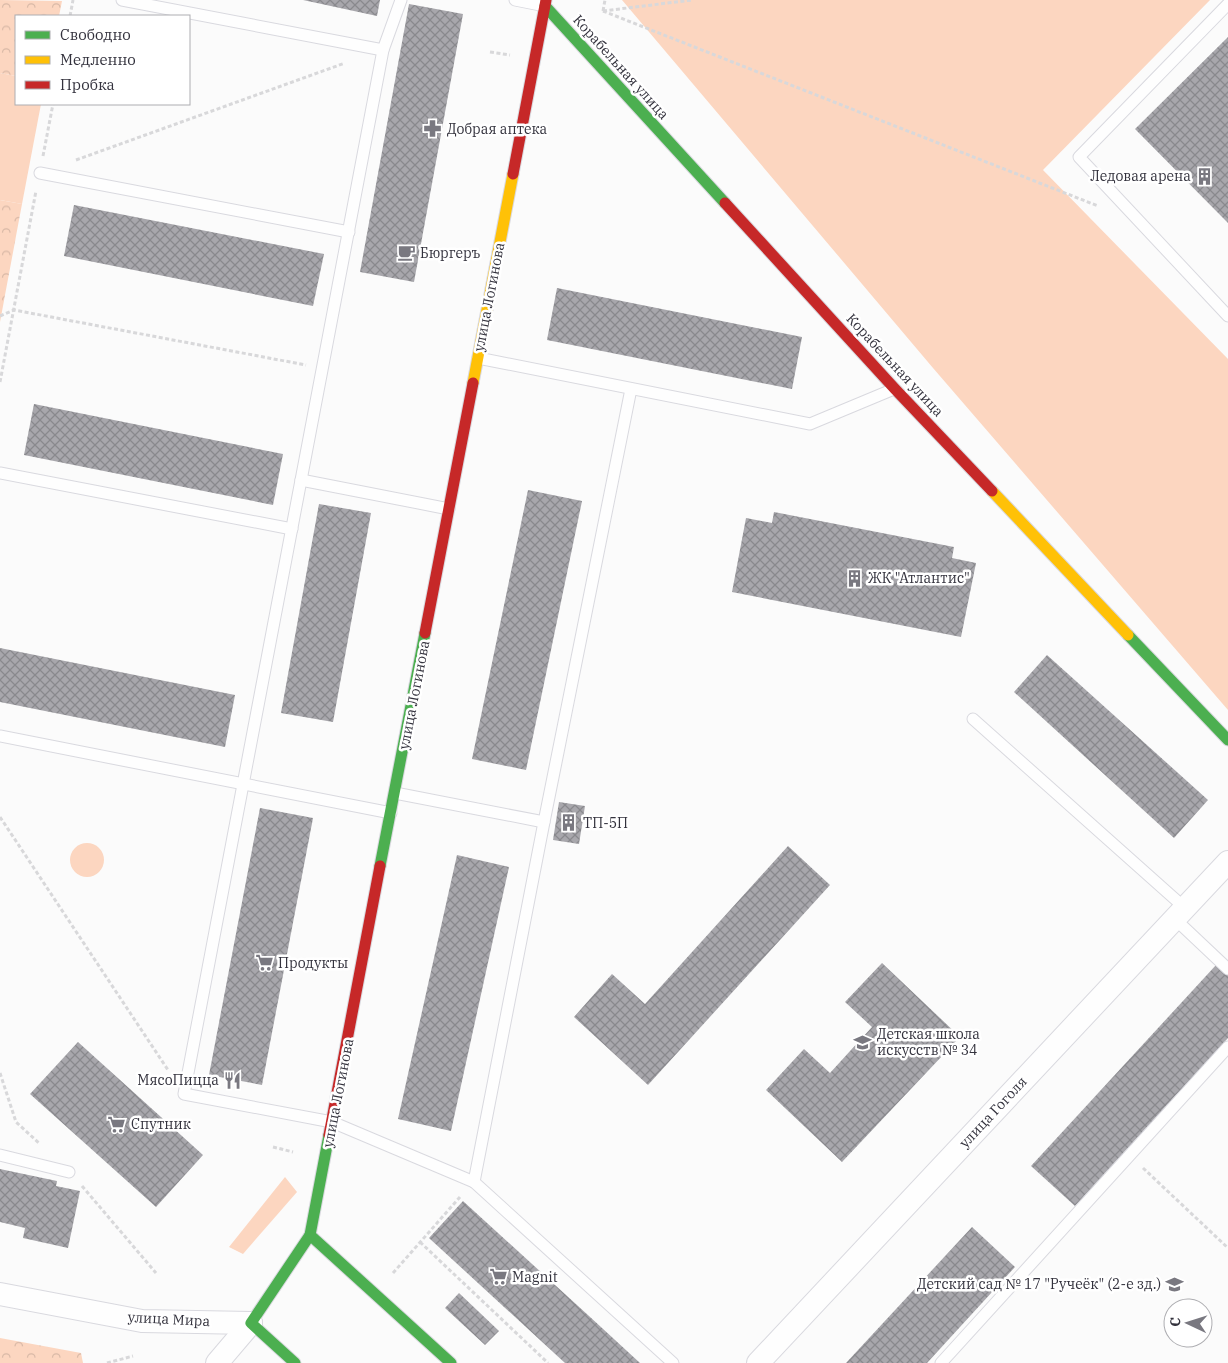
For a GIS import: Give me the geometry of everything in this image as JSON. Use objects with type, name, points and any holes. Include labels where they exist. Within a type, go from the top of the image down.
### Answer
[{"type":"main road","name":"улица Логинова","points":[[251,1323],[310,1235],[546,3]]},
{"type":"main road","name":"Корабельная улица","points":[[546,3],[895,388],[1228,740]]},
{"type":"main road","points":[[310,1235],[451,1363]]},
{"type":"main road","points":[[251,1323],[295,1363]]},
{"type":"street","name":"улица Гоголя","points":[[758,1363],[1228,862]]},
{"type":"street","name":"улица Мира","points":[[0,1294],[142,1321],[251,1323]]},
{"type":"street","name":"улица Логинова","points":[[217,1363],[251,1323]]},
{"type":"lane","points":[[122,0],[383,50]]},
{"type":"lane","points":[[401,0],[383,50],[184,1094],[332,1122],[474,1182],[673,1363]]},
{"type":"lane","points":[[515,0],[546,3]]},
{"type":"lane","points":[[1228,4],[1078,156],[1228,316]]},
{"type":"lane","points":[[40,173],[349,232]]},
{"type":"lane","points":[[478,358],[810,424],[895,388]]},
{"type":"lane","points":[[474,1182],[631,389]]},
{"type":"lane","points":[[0,473],[292,529]]},
{"type":"lane","points":[[301,480],[449,508]]},
{"type":"lane","points":[[973,719],[1180,913],[1228,968]]},
{"type":"lane","points":[[0,736],[391,813]]},
{"type":"lane","points":[[395,793],[544,822]]},
{"type":"lane","points":[[941,1363],[1228,1047]]},
{"type":"lane","points":[[0,1155],[69,1172]]},
{"type":"path","points":[[70,15],[73,0]]},
{"type":"path","points":[[603,11],[605,0]]},
{"type":"path","points":[[603,11],[692,0]]},
{"type":"path","points":[[603,11],[1103,208]]},
{"type":"path","points":[[490,52],[512,56]]},
{"type":"path","points":[[40,173],[346,63]]},
{"type":"path","points":[[0,382],[53,105]]},
{"type":"path","points":[[0,316],[14,310],[322,368]]},
{"type":"path","points":[[0,817],[184,1094]]},
{"type":"path","points":[[0,1073],[16,1122],[69,1172],[156,1273]]},
{"type":"path","points":[[273,1147],[293,1152]]},
{"type":"path","points":[[1129,1156],[1228,1248]]},
{"type":"path","points":[[392,1275],[474,1182]]},
{"type":"path","points":[[420,1242],[548,1363]]},
{"type":"path","points":[[106,1363],[133,1356]]},
{"type":"green space","points":[[0,0],[62,1],[59,15],[15,15],[15,76],[0,73]]},
{"type":"green space","points":[[622,0],[1210,0],[1043,170],[1228,359],[1228,710],[933,368]]},
{"type":"green space","points":[[0,73],[15,76],[15,105],[41,105],[22,204],[0,200]]},
{"type":"green space","points":[[0,200],[22,204],[0,322]]},
{"type":"green space","points":[[87,843],[94,844],[99,848],[103,853],[103,867],[99,872],[94,876],[87,877],[80,876],[75,872],[71,867],[70,860],[71,853],[75,848],[80,844]]},
{"type":"green space","points":[[285,1177],[297,1192],[243,1254],[229,1247]]},
{"type":"green space","points":[[0,1338],[81,1353],[83,1363],[0,1363]]},
{"type":"building","points":[[303,0],[380,0],[377,16]]},
{"type":"building","points":[[409,4],[463,14],[414,282],[360,272]]},
{"type":"building","name":"Ледовая арена","points":[[1228,37],[1228,223],[1135,129]]},
{"type":"building","points":[[74,205],[324,254],[313,306],[64,256]]},
{"type":"building","points":[[557,288],[802,337],[792,389],[547,340]]},
{"type":"building","points":[[34,404],[283,454],[273,505],[24,455]]},
{"type":"building","points":[[528,490],[582,501],[526,770],[472,759]]},
{"type":"building","points":[[319,504],[371,513],[333,722],[281,713]]},
{"type":"building","name":"ЖК \"Атлантис\"","points":[[774,512],[954,547],[952,558],[976,563],[961,637],[732,592],[746,518],[772,523]]},
{"type":"building","points":[[0,648],[235,695],[225,747],[0,702]]},
{"type":"building","points":[[1047,655],[1208,800],[1174,838],[1014,692]]},
{"type":"building","name":"ТП-5П","points":[[559,802],[585,806],[579,844],[553,840]]},
{"type":"building","points":[[260,808],[313,818],[262,1085],[209,1075]]},
{"type":"building","points":[[788,846],[830,885],[648,1085],[574,1017],[612,974],[645,1004]]},
{"type":"building","points":[[457,855],[509,867],[451,1131],[398,1119]]},
{"type":"building","points":[[882,963],[960,1037],[842,1162],[766,1090],[804,1049],[830,1073],[872,1027],[845,1002]]},
{"type":"building","points":[[1217,964],[1228,975],[1228,1038],[1075,1206],[1031,1166]]},
{"type":"building","name":"Спутник","points":[[78,1042],[203,1155],[156,1207],[30,1094]]},
{"type":"building","points":[[0,1169],[57,1181],[56,1186],[80,1191],[68,1248],[23,1238],[25,1228],[0,1222]]},
{"type":"building","points":[[463,1201],[640,1363],[565,1363],[429,1238]]},
{"type":"building","points":[[972,1227],[1015,1267],[927,1363],[846,1363]]},
{"type":"building","points":[[459,1293],[499,1331],[485,1345],[445,1308]]},
{"type":"traffic: fast","points":[[545,6],[725,203]]},
{"type":"traffic: fast","points":[[380,866],[425,633]]},
{"type":"traffic: fast","points":[[1128,635],[1228,740]]},
{"type":"traffic: fast","points":[[295,1363],[251,1323],[310,1235],[329,1135]]},
{"type":"traffic: fast","points":[[310,1235],[451,1363]]},
{"type":"traffic: slow","points":[[473,383],[513,174]]},
{"type":"traffic: slow","points":[[992,491],[1128,635]]},
{"type":"traffic: jam","points":[[513,174],[546,0]]},
{"type":"traffic: jam","points":[[725,203],[895,389],[992,491]]},
{"type":"traffic: jam","points":[[425,633],[473,383]]},
{"type":"traffic: jam","points":[[329,1135],[380,866]]},
{"type":"place","name":"Добрая аптека","points":[[433,129]]},
{"type":"place","name":"Ледовая арена","points":[[1205,176]]},
{"type":"place","name":"Бюргеръ","points":[[406,253]]},
{"type":"place","name":"ЖК \"Атлантис\"","points":[[854,578]]},
{"type":"place","name":"ТП-5П","points":[[569,823]]},
{"type":"place","name":"Продукты","points":[[264,963]]},
{"type":"place","name":"Детская школа искусств № 34","points":[[863,1042]]},
{"type":"place","name":"МясоПицца","points":[[233,1080]]},
{"type":"place","name":"Спутник","points":[[117,1124]]},
{"type":"place","name":"Magnit","points":[[498,1277]]},
{"type":"place","name":"Детский сад № 17 \"Ручеёк\" (2-е зд.)","points":[[1175,1284]]}]
